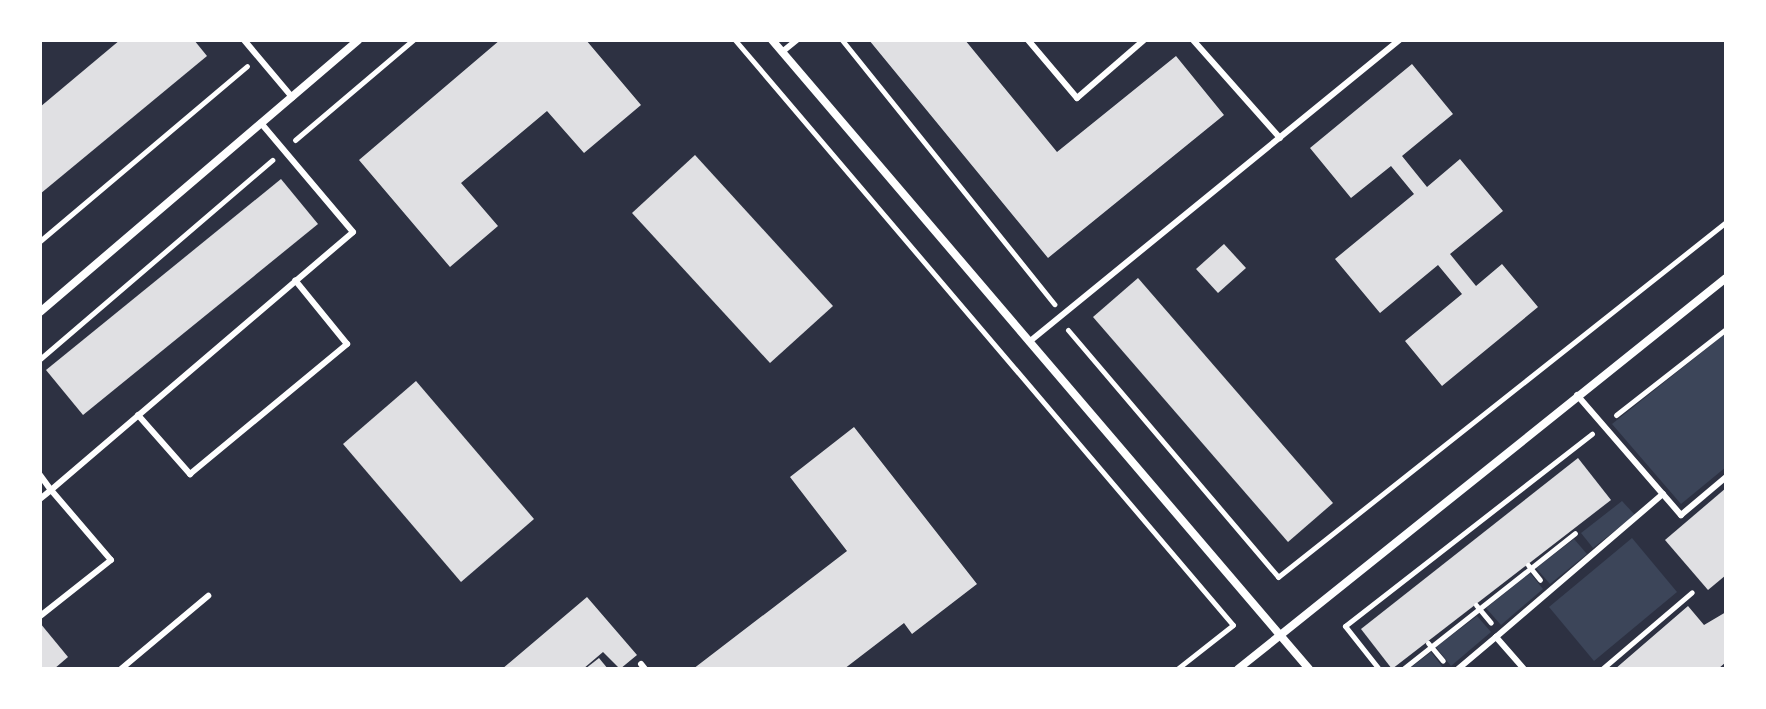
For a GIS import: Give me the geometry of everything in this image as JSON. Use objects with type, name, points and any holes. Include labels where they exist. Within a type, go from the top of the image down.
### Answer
[{"type":"street","points":[[40,312],[358,40]]},
{"type":"street","points":[[772,40],[1309,669]]},
{"type":"street","points":[[1238,669],[1726,278]]},
{"type":"lane","points":[[244,40],[292,97]]},
{"type":"lane","points":[[782,52],[797,40]]},
{"type":"lane","points":[[1028,40],[1077,98],[1144,40]]},
{"type":"lane","points":[[1193,40],[1280,138]]},
{"type":"lane","points":[[1029,342],[1399,40]]},
{"type":"lane","points":[[40,499],[353,232],[261,123]]},
{"type":"lane","points":[[138,415],[190,474],[347,344],[295,280]]},
{"type":"lane","points":[[1577,395],[1681,515],[1726,477]]},
{"type":"lane","points":[[40,475],[111,560],[40,616]]},
{"type":"lane","points":[[1458,669],[1663,494]]},
{"type":"lane","points":[[121,669],[208,596]]},
{"type":"lane","points":[[1496,637],[1524,669]]},
{"type":"path","points":[[40,359],[413,40]]},
{"type":"path","points":[[735,40],[1233,625],[1177,669]]},
{"type":"path","points":[[40,241],[258,57]]},
{"type":"path","points":[[1278,577],[1726,222]]},
{"type":"path","points":[[1379,669],[1345,626],[1726,329]]},
{"type":"path","points":[[1403,669],[1575,533]]},
{"type":"path","points":[[1602,669],[1692,592]]},
{"type":"path","points":[[1430,645],[1449,669]]},
{"type":"shaded area","points":[[1726,333],[1726,467],[1681,504],[1612,424]]},
{"type":"shaded area","points":[[1622,501],[1635,515],[1593,548],[1581,533]]},
{"type":"shaded area","points":[[1632,538],[1677,592],[1594,661],[1549,607]]},
{"type":"shaded area","points":[[1574,539],[1587,554],[1550,584],[1536,568]]},
{"type":"shaded area","points":[[1530,573],[1543,589],[1501,625],[1486,608]]},
{"type":"shaded area","points":[[1477,616],[1491,632],[1451,666],[1436,647]]},
{"type":"shaded area","points":[[1431,652],[1444,669],[1409,669]]},
{"type":"building","points":[[120,40],[194,40],[207,56],[40,194],[40,107]]},
{"type":"building","points":[[500,40],[586,40],[641,105],[584,153],[547,111],[461,183],[498,226],[450,267],[359,160]]},
{"type":"building","points":[[869,40],[965,40],[1057,152],[1176,56],[1224,115],[1048,258]]},
{"type":"building","points":[[1412,64],[1453,114],[1402,156],[1427,187],[1460,159],[1503,211],[1450,254],[1476,286],[1502,264],[1538,307],[1442,386],[1405,341],[1462,294],[1438,265],[1380,313],[1335,259],[1414,194],[1391,166],[1351,198],[1310,148]]},
{"type":"building","points":[[695,155],[833,306],[770,363],[632,213]]},
{"type":"building","points":[[281,179],[318,224],[83,415],[46,370]]},
{"type":"building","points":[[1224,244],[1246,268],[1218,293],[1196,269]]},
{"type":"building","points":[[1138,278],[1333,503],[1288,542],[1093,317]]},
{"type":"building","points":[[416,381],[534,519],[461,582],[343,444]]},
{"type":"building","points":[[854,427],[977,584],[912,634],[904,623],[844,669],[693,669],[847,551],[790,477]]},
{"type":"building","points":[[1578,458],[1611,500],[1392,669],[1361,629]]},
{"type":"building","points":[[1726,488],[1726,575],[1708,590],[1665,540]]},
{"type":"building","points":[[587,597],[637,655],[620,669],[603,652],[583,669],[502,669]]},
{"type":"building","points":[[1688,606],[1704,625],[1726,612],[1726,662],[1718,669],[1615,669]]},
{"type":"building","points":[[40,623],[68,657],[54,669],[40,669]]},
{"type":"building","points":[[599,658],[608,669],[585,669]]}]
